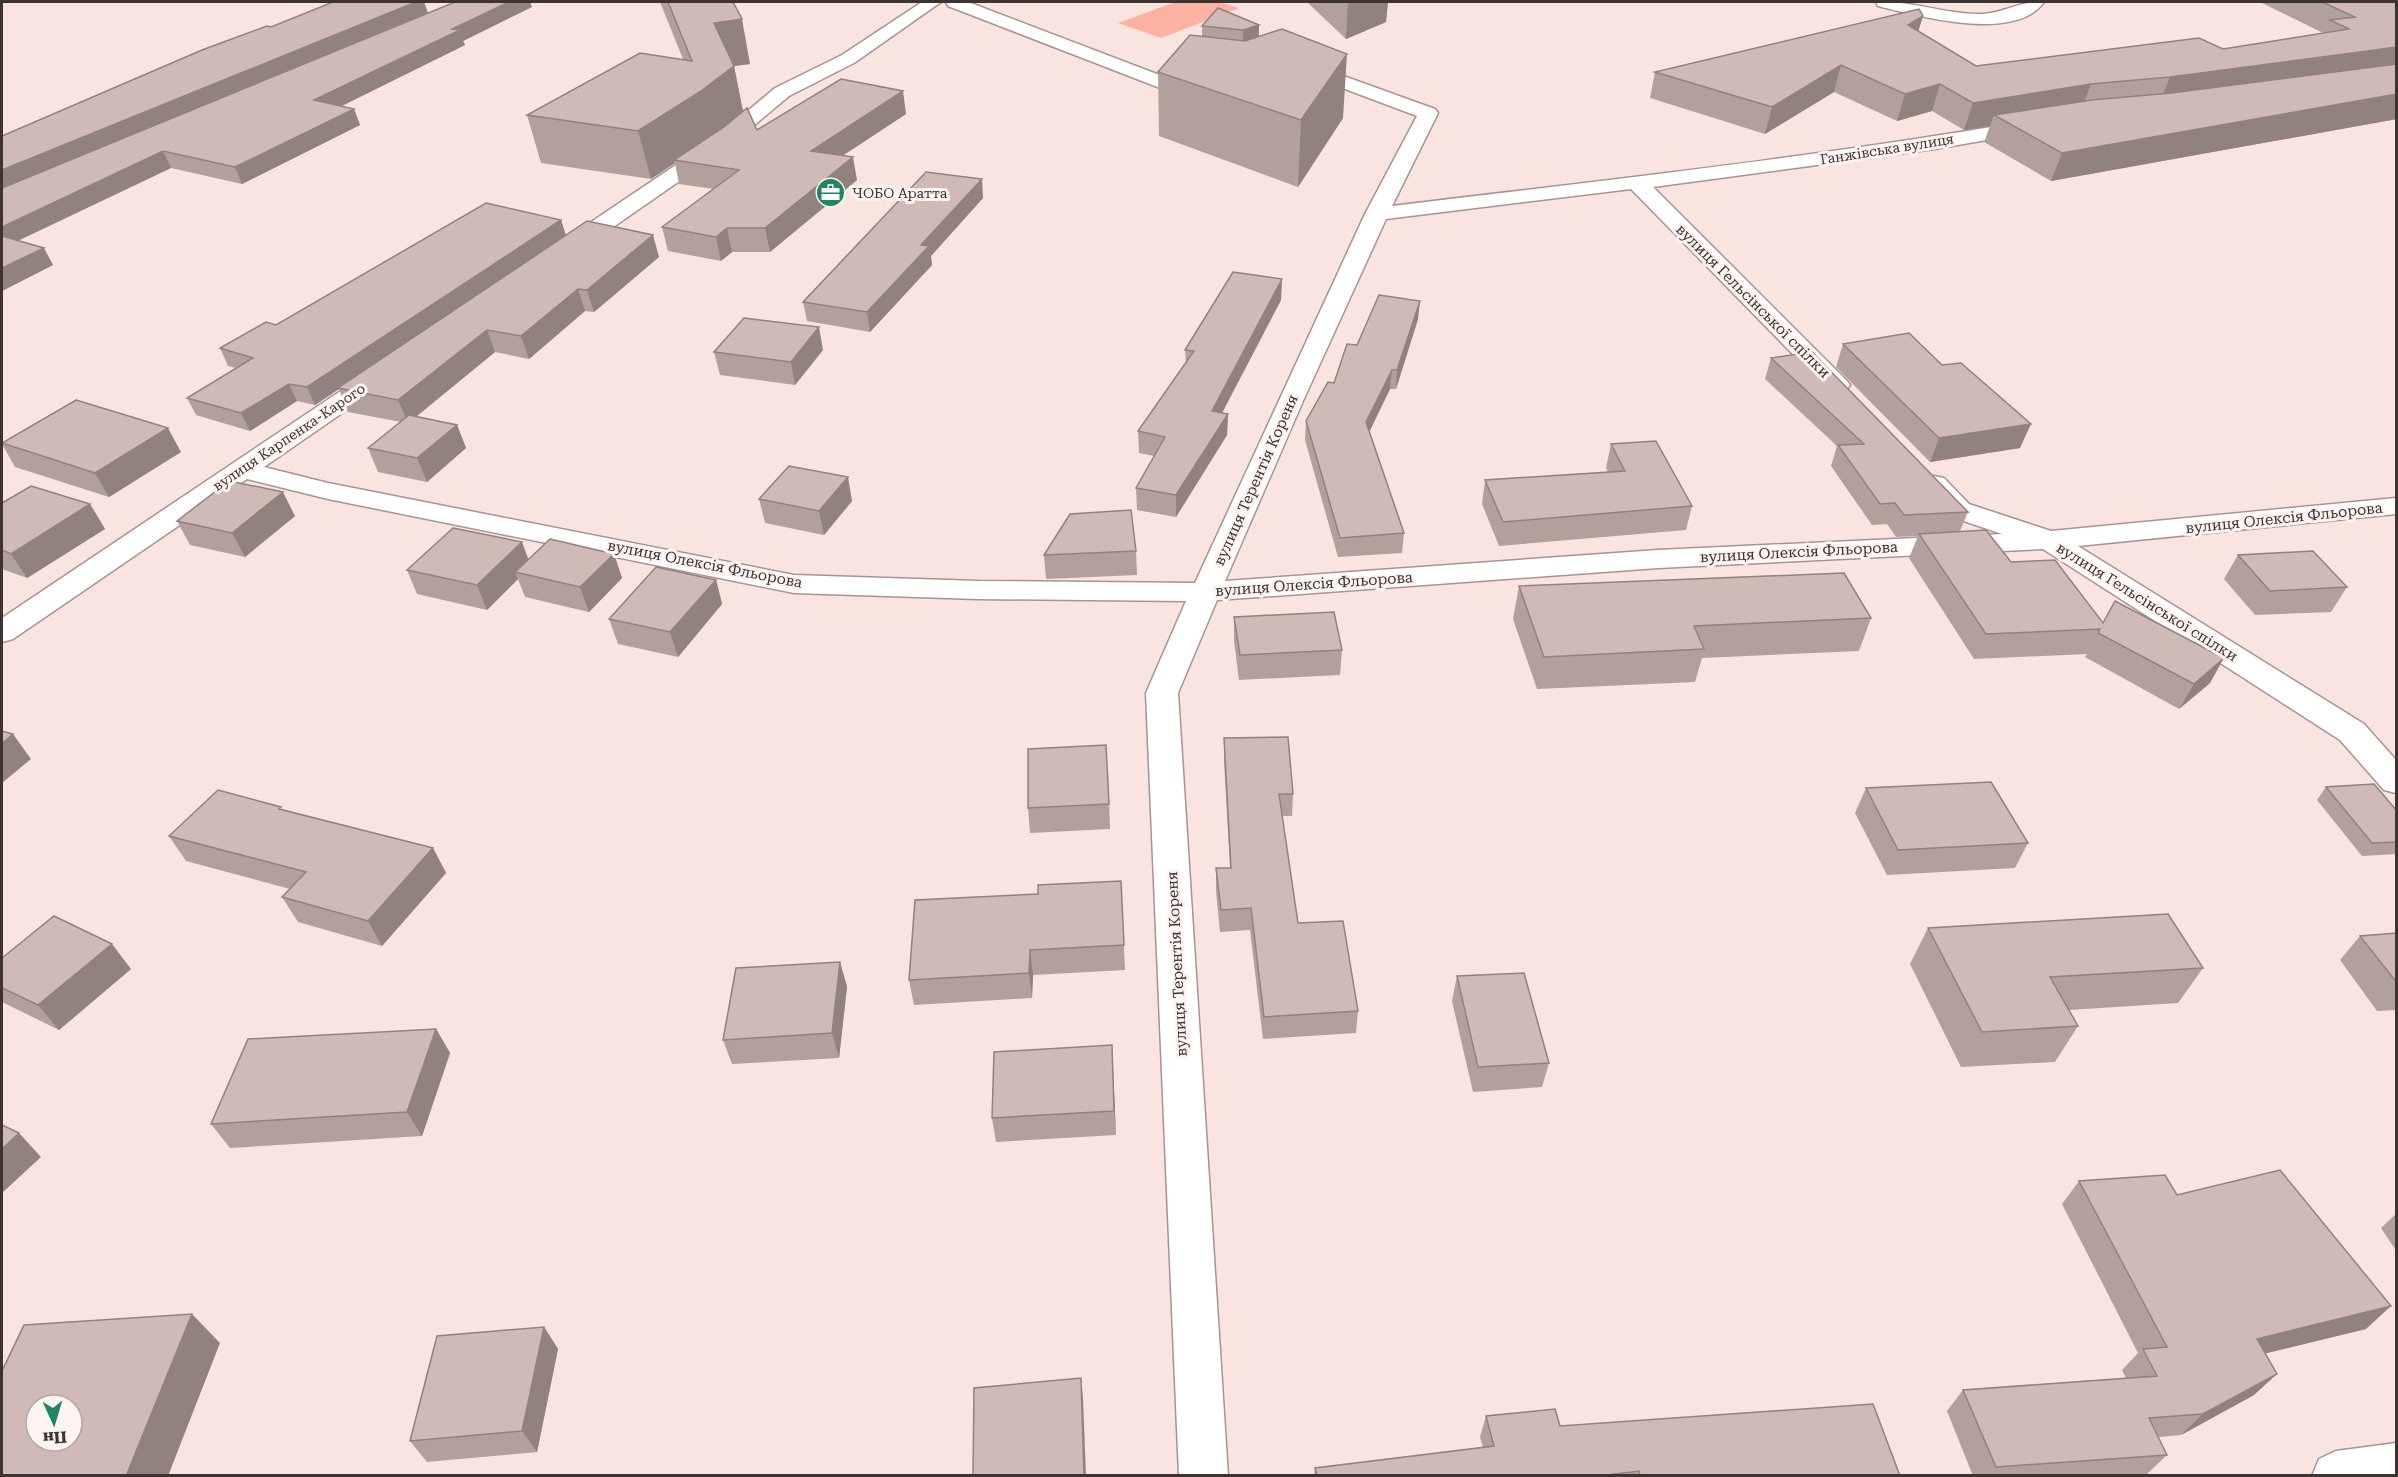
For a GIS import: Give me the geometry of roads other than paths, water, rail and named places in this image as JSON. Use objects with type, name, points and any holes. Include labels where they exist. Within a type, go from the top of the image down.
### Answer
[{"type":"street","points":[[548,262],[720,144],[782,92],[848,59],[933,2]]},
{"type":"street","points":[[954,2],[1180,88],[1233,95]]},
{"type":"street","points":[[1884,2],[1924,12],[1958,26],[1994,28],[2013,25],[2025,18],[2032,5]]},
{"type":"street","name":"вулиця Терентія Кореня","points":[[1204,1476],[1162,693],[1205,592],[1376,214],[1428,112],[1313,71],[1273,85]]},
{"type":"street","name":"Ганжівська вулиця","points":[[1376,214],[1637,183],[1935,143],[2047,124]]},
{"type":"street","name":"вулиця Гельсінської спілки","points":[[1637,183],[1852,401]]},
{"type":"street","name":"вулиця Карпенка-Карого","points":[[2,632],[399,362]]},
{"type":"street","name":"вулиця Гельсінської спілки","points":[[1918,468],[1959,510],[2049,540],[2352,732],[2397,781]]},
{"type":"street","name":"вулиця Олексія Фльорова","points":[[241,469],[328,491],[794,584],[978,590],[1205,592],[1658,559],[2049,540],[2397,506]]},
{"type":"street","points":[[2336,1476],[2397,1467]]},
{"type":"place","name":"ЧОБО Аратта","points":[[831,193]]}]
